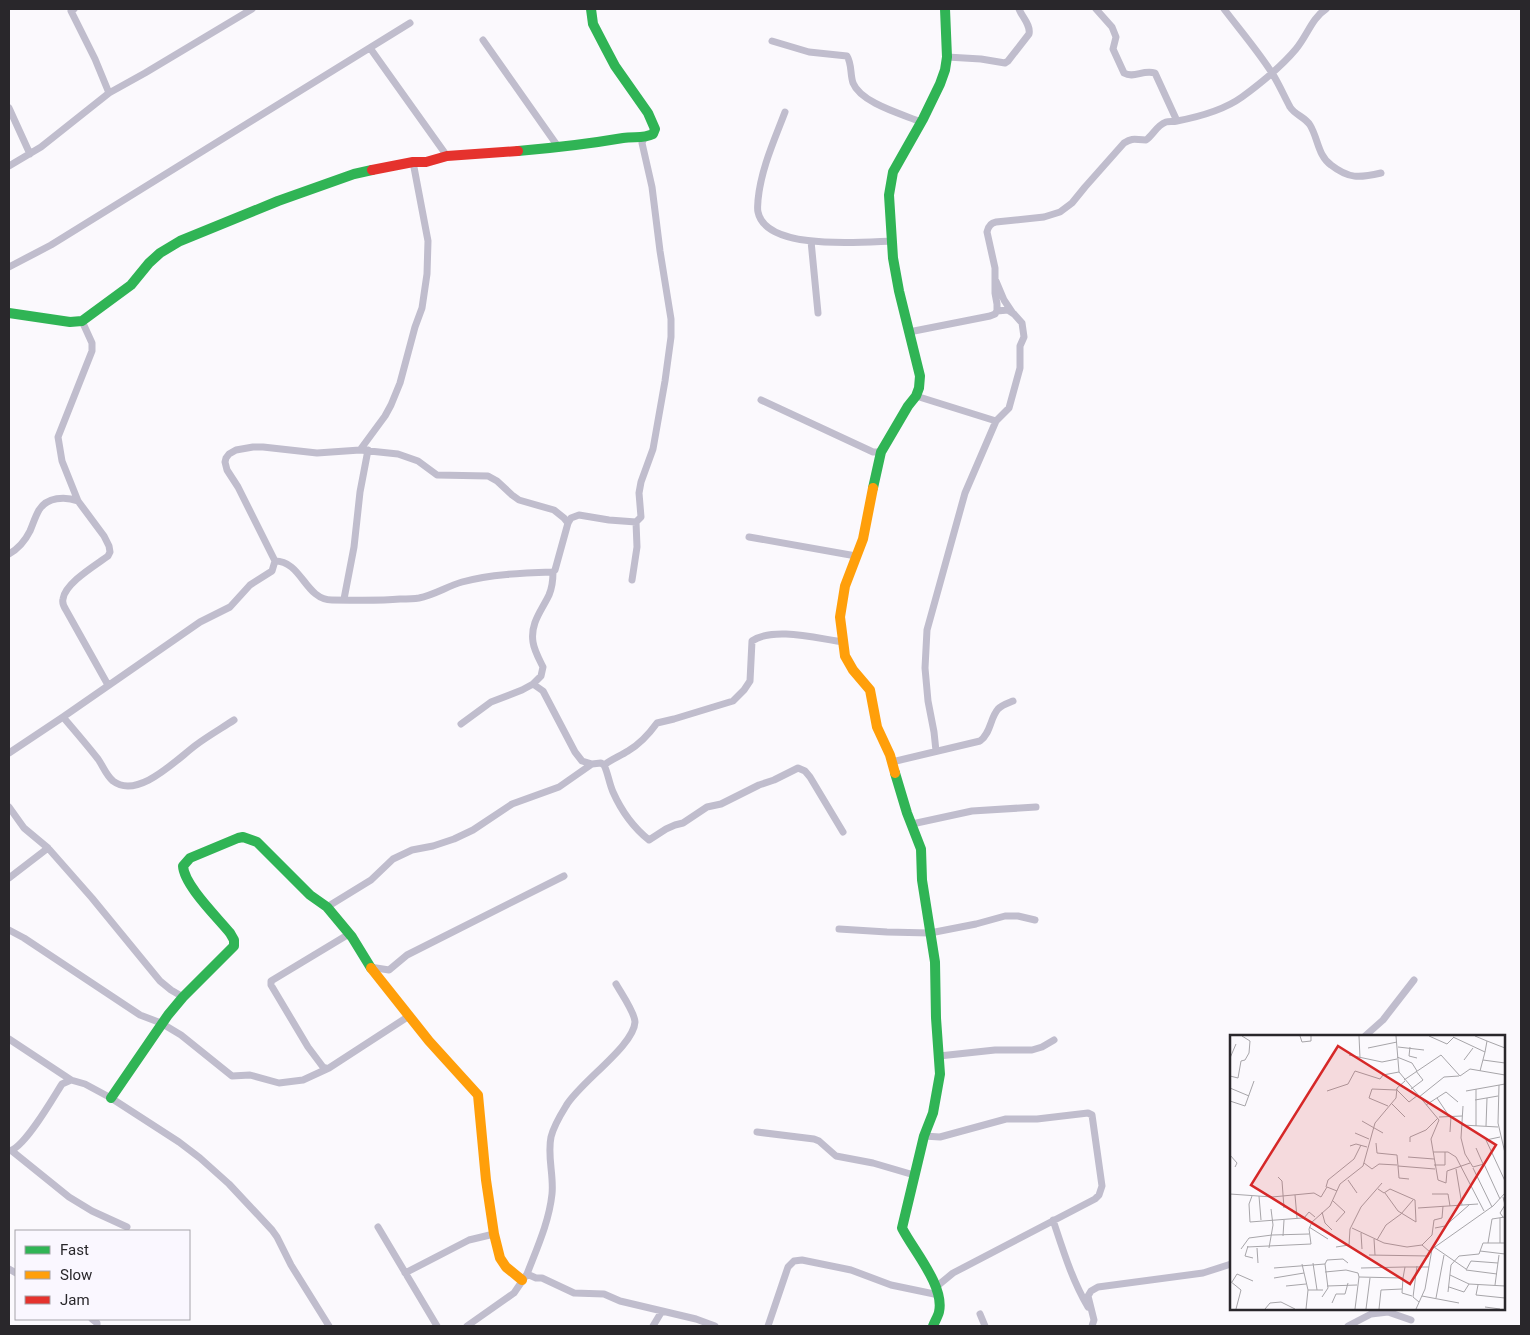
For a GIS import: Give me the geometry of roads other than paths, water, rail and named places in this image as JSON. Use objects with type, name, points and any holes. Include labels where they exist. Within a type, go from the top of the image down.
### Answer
[{"type":"street","points":[[72,9],[109,93]]},
{"type":"street","points":[[9,166],[41,147],[109,93],[145,74],[252,9]]},
{"type":"street","points":[[9,313],[82,322],[131,285],[160,253],[180,241],[278,201],[354,174],[413,162],[426,162],[447,156],[559,148],[630,137],[644,138],[654,132],[654,126],[631,88],[615,67],[592,22],[591,9]]},
{"type":"street","points":[[933,1326],[939,1312],[938,1291],[922,1258],[908,1240],[902,1228],[924,1136],[933,1113],[940,1074],[935,962],[922,880],[921,849],[900,792],[892,762],[877,727],[870,690],[845,656],[840,617],[845,586],[862,539],[881,452],[916,396],[919,388],[920,376],[900,291],[889,207],[893,172],[940,84],[947,57],[945,9]]},
{"type":"street","points":[[947,57],[981,59],[1001,63],[1008,61],[1029,34],[1028,25],[1019,9]]},
{"type":"street","points":[[1096,9],[1112,27],[1116,37],[1114,49],[1124,73],[1130,76],[1148,71],[1155,73],[1177,121]]},
{"type":"street","points":[[1224,9],[1272,72],[1291,108],[1310,124],[1328,164],[1346,175],[1356,177],[1380,173]]},
{"type":"street","points":[[997,311],[995,268],[987,232],[991,224],[1044,217],[1060,212],[1072,203],[1124,143],[1138,138],[1146,140],[1151,137],[1160,125],[1166,122],[1177,121],[1230,104],[1255,87],[1298,47],[1315,20],[1326,9]]},
{"type":"street","points":[[9,267],[59,240],[410,23]]},
{"type":"street","points":[[483,40],[559,148]]},
{"type":"street","points":[[772,42],[809,52],[847,56],[850,61],[853,82],[859,93],[885,108],[921,122]]},
{"type":"street","points":[[370,48],[447,156]]},
{"type":"street","points":[[9,108],[30,154]]},
{"type":"street","points":[[784,112],[763,169],[757,211],[761,220],[776,234],[785,237],[835,242],[892,241]]},
{"type":"street","points":[[632,580],[637,547],[636,522],[640,517],[639,493],[653,449],[665,381],[672,319],[660,251],[652,187],[642,143],[644,138]]},
{"type":"street","points":[[344,599],[354,547],[364,450],[391,405],[400,383],[422,308],[427,274],[428,241],[413,162]]},
{"type":"street","points":[[810,241],[818,314]]},
{"type":"street","points":[[936,751],[925,668],[927,630],[965,493],[996,421],[1009,408],[1020,368],[1020,346],[1024,337],[1022,323],[1004,300],[995,278]]},
{"type":"street","points":[[909,332],[990,316],[996,314],[997,311],[1008,310],[1014,314]]},
{"type":"street","points":[[82,322],[92,343],[92,351],[58,437],[62,461],[78,501],[104,536],[110,552],[108,556],[71,584],[63,597],[63,602],[108,685]]},
{"type":"street","points":[[916,396],[996,421]]},
{"type":"street","points":[[761,400],[873,452],[881,452]]},
{"type":"street","points":[[9,753],[200,622],[230,607],[250,585],[272,571],[275,561],[238,487],[226,470],[225,462],[229,454],[236,450],[253,447],[317,453],[364,450],[398,454],[418,461],[437,474],[488,476],[497,481],[512,496],[519,500],[554,510],[568,523]]},
{"type":"street","points":[[9,554],[16,550],[26,538],[40,508],[44,504],[61,498],[78,501]]},
{"type":"street","points":[[461,724],[491,702],[534,684],[540,676],[543,667],[534,646],[533,630],[538,615],[549,595],[553,583],[553,572],[571,518],[579,515],[636,522]]},
{"type":"street","points":[[749,537],[856,556]]},
{"type":"street","points":[[275,561],[281,561],[293,568],[316,595],[330,600],[381,601],[419,598],[463,582],[503,575],[553,572]]},
{"type":"street","points":[[604,765],[637,745],[657,723],[733,701],[750,681],[752,640],[770,634],[792,634],[844,642]]},
{"type":"street","points":[[534,684],[543,691],[575,752],[582,761],[604,765]]},
{"type":"street","points":[[892,762],[980,741],[986,737],[996,712],[1000,707],[1013,701]]},
{"type":"street","points":[[63,717],[99,761],[110,778],[115,783],[125,786],[138,785],[154,777],[234,720]]},
{"type":"street","points":[[327,907],[371,880],[393,859],[412,850],[454,840],[467,834],[512,804],[559,787],[592,764]]},
{"type":"street","points":[[604,765],[618,801],[631,822],[649,840],[675,824],[683,823],[707,807],[722,804],[752,788],[798,768],[805,771],[810,777],[843,832]]},
{"type":"street","points":[[9,807],[24,828],[48,848],[92,898],[160,981],[183,997]]},
{"type":"street","points":[[912,824],[972,811],[1036,807]]},
{"type":"street","points":[[111,1098],[162,1023],[183,997],[234,946],[234,940],[230,932],[190,882],[183,865],[190,858],[238,838],[251,839],[264,848],[310,895],[327,907],[349,934],[370,967],[429,1041],[478,1095],[486,1180],[494,1234],[500,1258],[506,1267],[524,1277],[542,1278],[574,1293],[604,1294],[620,1301],[696,1319],[716,1326]]},
{"type":"street","points":[[9,878],[48,848]]},
{"type":"street","points":[[370,967],[389,970],[407,955],[564,876]]},
{"type":"street","points":[[839,929],[930,933],[1005,916],[1018,916],[1035,920]]},
{"type":"street","points":[[9,930],[140,1015],[162,1023],[181,1035],[232,1076],[250,1075],[279,1083],[303,1080],[329,1068],[409,1016]]},
{"type":"street","points":[[326,1068],[308,1047],[271,985],[271,981],[349,934]]},
{"type":"street","points":[[1366,1035],[1383,1020],[1414,980]]},
{"type":"street","points":[[467,1326],[514,1293],[524,1277],[549,1216],[552,1192],[550,1152],[552,1136],[566,1105],[593,1075],[614,1056],[630,1034],[635,1022],[616,984]]},
{"type":"street","points":[[9,1039],[72,1080],[85,1084],[111,1098],[179,1142],[229,1184],[277,1237],[291,1265],[327,1325]]},
{"type":"street","points":[[939,1056],[995,1050],[1032,1050],[1054,1040]]},
{"type":"street","points":[[72,1080],[62,1084],[30,1133],[11,1151],[68,1197],[92,1211],[127,1227]]},
{"type":"street","points":[[924,1136],[940,1137],[1006,1119],[1037,1119],[1088,1113],[1092,1115],[1102,1186],[1099,1195],[1095,1199],[953,1273],[938,1291]]},
{"type":"street","points":[[757,1132],[814,1139],[836,1156],[873,1163],[914,1175]]},
{"type":"street","points":[[1053,1220],[1069,1268],[1094,1320],[1092,1326]]},
{"type":"street","points":[[378,1226],[437,1326]]},
{"type":"street","points":[[405,1273],[469,1240],[494,1234]]},
{"type":"street","points":[[768,1326],[788,1267],[794,1261],[802,1260],[851,1270],[892,1285],[938,1291]]},
{"type":"street","points":[[1091,1313],[1088,1296],[1091,1291],[1098,1287],[1203,1273],[1230,1264]]},
{"type":"street","points":[[653,1326],[662,1311]]},
{"type":"street","points":[[1348,1326],[1371,1314],[1388,1312],[1411,1320]]},
{"type":"street","points":[[980,1314],[985,1326]]}]
